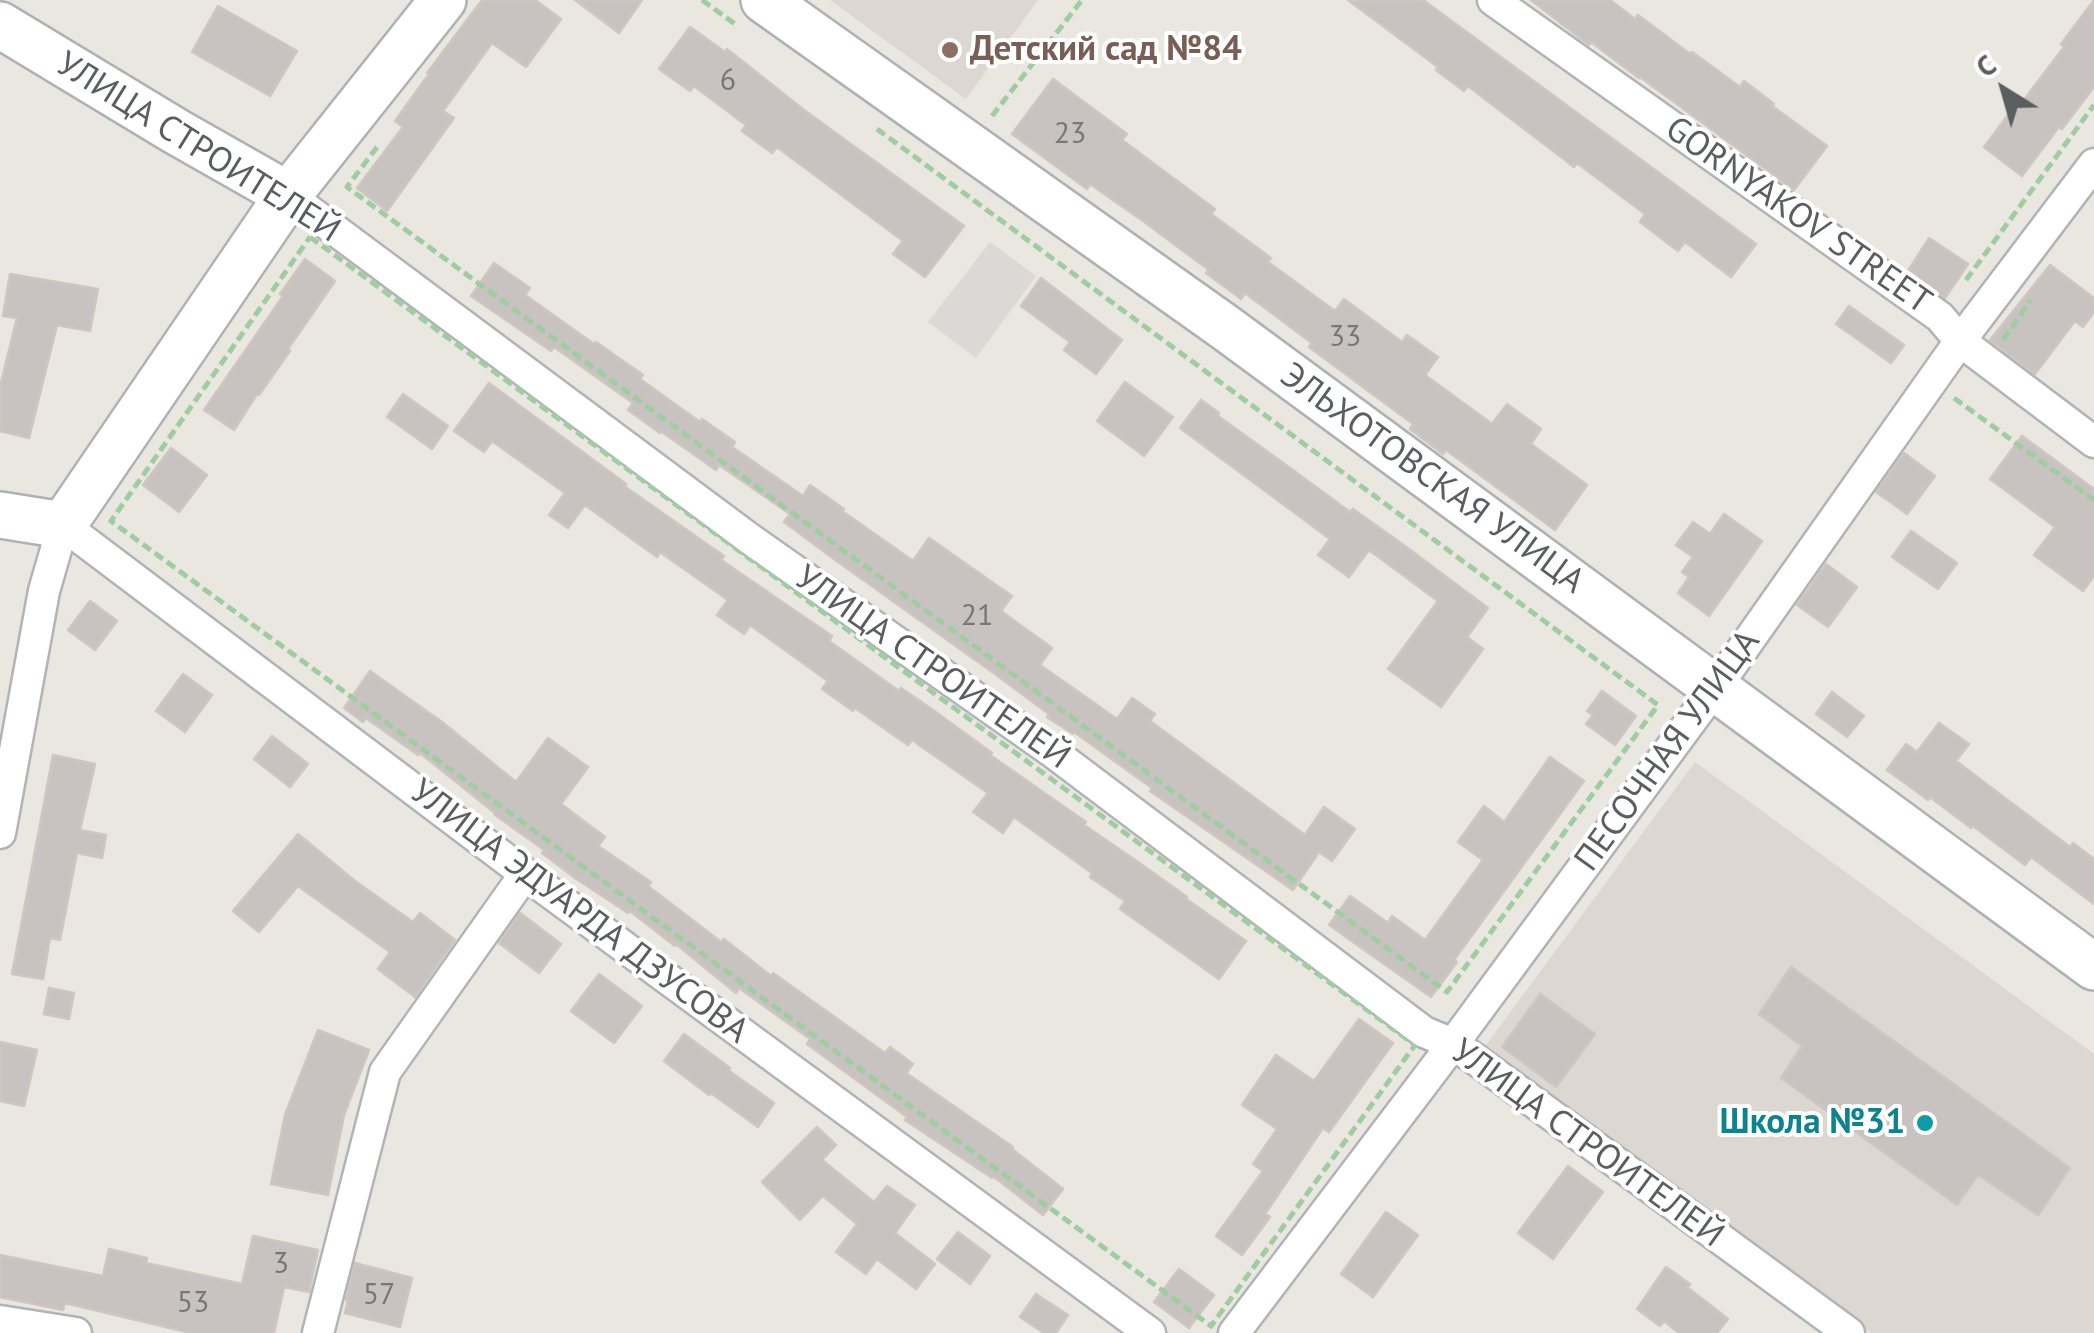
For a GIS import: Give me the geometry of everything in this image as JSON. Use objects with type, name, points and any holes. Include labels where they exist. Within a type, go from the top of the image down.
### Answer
[{"type":"street","points":[[0,833],[44,592],[63,524],[288,195],[442,0]]},
{"type":"street","name":"GORNYAKOV STREET","points":[[1494,0],[1940,317],[1960,342],[2094,442]]},
{"type":"street","name":"ЭЛЬХОТОВСКАЯ УЛИЦА","points":[[749,12],[1226,328],[2094,967]]},
{"type":"street","name":"УЛИЦА СТРОИТЕЛЕЙ","points":[[0,26],[288,195],[734,528],[1054,753],[1424,1032],[1452,1044],[1491,1070],[1849,1333]]},
{"type":"street","name":"ПЕСОЧНАЯ УЛИЦА","points":[[1234,1333],[1716,687],[1960,342],[2094,164]]},
{"type":"street","name":"УЛИЦА ЭДУАРДА ДЗУСОВА","points":[[0,515],[63,524],[525,874],[1150,1333]]},
{"type":"street","points":[[318,1333],[384,1072],[525,874]]},
{"type":"street","points":[[0,1322],[76,1333]]},
{"type":"path","points":[[702,0],[749,12]]},
{"type":"path","points":[[992,117],[1082,0]]},
{"type":"path","points":[[1963,284],[2094,105]]},
{"type":"path","points":[[382,140],[347,187],[1447,992],[1658,705],[878,129]]},
{"type":"path","points":[[111,521],[1211,1326],[1415,1045],[310,237]]},
{"type":"path","points":[[2001,343],[2032,299]]},
{"type":"path","points":[[1948,394],[2094,500]]},
{"type":"shaded area","name":"Детский сад №84","points":[[830,0],[1038,0],[966,99]]},
{"type":"shaded area","points":[[990,242],[1036,276],[976,358],[928,322]]},
{"type":"shaded area","points":[[1695,762],[2094,1054],[2094,1333],[1872,1333],[1483,1049]]},
{"type":"building","points":[[482,0],[535,0],[561,19],[526,67],[492,43],[443,111],[454,118],[387,211],[357,188],[403,127],[395,121]]},
{"type":"building","points":[[575,0],[642,0],[619,33]]},
{"type":"building","points":[[1348,0],[1423,0],[1756,244],[1731,277],[1685,242],[1678,251],[1640,222],[1645,214],[1577,163],[1574,167],[1468,86],[1464,91]]},
{"type":"building","points":[[1531,0],[1610,0],[1635,19],[1638,15],[1740,87],[1744,81],[1827,146],[1794,190]]},
{"type":"building","points":[[2094,0],[2094,87],[2022,176],[1984,147],[2064,47],[2061,44]]},
{"type":"building","points":[[218,6],[297,51],[270,96],[192,52]]},
{"type":"building","points":[[690,27],[725,52],[727,49],[964,226],[925,277],[893,254],[903,241],[777,147],[772,153],[742,131],[746,125],[694,86],[690,91],[659,69]]},
{"type":"building","points":[[1053,79],[1127,134],[1122,140],[1215,209],[1211,214],[1271,258],[1268,262],[1335,311],[1344,299],[1402,342],[1407,335],[1438,357],[1425,375],[1492,424],[1507,404],[1541,429],[1531,444],[1587,485],[1555,530],[1446,450],[1443,454],[1410,429],[1413,424],[1309,347],[1312,343],[1245,293],[1241,299],[1143,221],[1090,184],[1087,189],[1012,134]]},
{"type":"building","points":[[1929,238],[1968,264],[1945,298],[1908,271]]},
{"type":"building","points":[[305,259],[335,281],[234,430],[204,410]]},
{"type":"building","points":[[494,263],[530,288],[525,295],[643,375],[640,379],[735,442],[732,447],[803,496],[810,485],[913,561],[929,538],[1012,596],[1001,611],[1052,648],[1040,665],[1117,719],[1132,698],[1155,714],[1150,721],[1305,835],[1324,807],[1355,829],[1332,861],[1319,852],[1293,890],[1150,791],[1152,788],[1074,732],[1047,717],[1049,714],[784,522],[790,514],[719,465],[716,470],[660,433],[628,410],[633,403],[554,347],[551,351],[471,296]]},
{"type":"building","points":[[2050,265],[2094,298],[2094,312],[2083,327],[2075,321],[2035,374],[1990,340]]},
{"type":"building","points":[[10,274],[98,289],[90,331],[57,325],[29,438],[0,431],[0,387],[17,318],[3,316]]},
{"type":"building","points":[[1041,278],[1122,340],[1096,374],[1064,350],[1070,342],[1021,306]]},
{"type":"building","points":[[1849,306],[1904,345],[1891,363],[1836,324]]},
{"type":"building","points":[[1125,382],[1173,417],[1144,456],[1097,421]]},
{"type":"building","points":[[489,383],[724,556],[721,560],[832,636],[829,641],[933,710],[1246,941],[1219,979],[1120,909],[1125,901],[1014,817],[1003,833],[973,812],[988,793],[912,740],[908,745],[855,708],[853,711],[822,689],[828,681],[750,625],[744,634],[717,615],[728,600],[660,552],[657,557],[585,505],[568,528],[549,515],[565,493],[492,441],[484,452],[454,431]]},
{"type":"building","points":[[403,394],[448,426],[432,449],[387,417]]},
{"type":"building","points":[[1201,400],[1350,512],[1353,509],[1488,608],[1467,637],[1483,649],[1441,707],[1388,669],[1438,601],[1369,550],[1349,577],[1318,555],[1330,539],[1180,428]]},
{"type":"building","points":[[2022,436],[2094,489],[2094,576],[2083,591],[2034,555],[2055,527],[1990,479]]},
{"type":"building","points":[[171,448],[207,475],[179,512],[143,485]]},
{"type":"building","points":[[1904,453],[1935,476],[1907,514],[1876,492]]},
{"type":"building","points":[[1724,514],[1762,541],[1709,616],[1678,593],[1689,577],[1682,572],[1693,557],[1676,545],[1693,522],[1710,534]]},
{"type":"building","points":[[1911,531],[1957,563],[1938,589],[1892,557]]},
{"type":"building","points":[[1826,564],[1857,587],[1828,627],[1797,605]]},
{"type":"building","points":[[90,601],[117,621],[95,650],[68,630]]},
{"type":"building","points":[[370,671],[516,782],[548,738],[588,767],[561,804],[605,837],[598,846],[651,882],[648,886],[721,942],[724,939],[771,976],[773,973],[885,1053],[890,1047],[913,1064],[906,1073],[1013,1147],[1063,1189],[1043,1215],[993,1176],[905,1120],[907,1117],[807,1044],[810,1039],[739,988],[736,993],[630,911],[575,878],[420,753],[344,708]]},
{"type":"building","points":[[183,674],[212,695],[185,732],[156,711]]},
{"type":"building","points":[[1602,691],[1636,716],[1615,745],[1586,724],[1593,715],[1587,711]]},
{"type":"building","points":[[1832,692],[1864,716],[1847,737],[1816,714]]},
{"type":"building","points":[[1939,723],[1969,744],[1956,761],[2070,847],[2073,843],[2094,859],[2094,904],[2031,857],[2025,865],[1887,770],[1906,744],[1917,752]]},
{"type":"building","points":[[272,736],[308,764],[290,787],[254,759]]},
{"type":"building","points":[[53,755],[95,764],[80,830],[106,835],[102,858],[77,853],[60,940],[50,938],[43,979],[12,974]]},
{"type":"building","points":[[1550,757],[1584,781],[1431,997],[1329,925],[1350,896],[1388,923],[1392,916],[1425,940],[1483,860],[1458,842],[1484,806],[1504,822]]},
{"type":"building","points":[[298,834],[413,922],[420,913],[455,940],[415,997],[378,969],[390,952],[298,886],[259,932],[233,911]]},
{"type":"building","points":[[520,913],[561,944],[539,973],[499,943]]},
{"type":"building","name":"Школа №31","points":[[1791,967],[2070,1168],[2038,1215],[1978,1175],[1957,1205],[1781,1078],[1802,1046],[1759,1014]]},
{"type":"building","points":[[599,974],[642,1006],[614,1043],[571,1011]]},
{"type":"building","points":[[49,988],[74,993],[69,1019],[44,1014]]},
{"type":"building","points":[[1540,994],[1595,1034],[1556,1087],[1502,1047]]},
{"type":"building","points":[[1359,1019],[1393,1043],[1329,1132],[1323,1128],[1265,1214],[1270,1217],[1242,1255],[1216,1236],[1263,1171],[1253,1164],[1277,1129],[1242,1105],[1276,1055],[1314,1081]]},
{"type":"building","points":[[318,1030],[369,1050],[344,1115],[328,1195],[271,1184],[285,1115]]},
{"type":"building","points":[[684,1034],[774,1103],[758,1127],[664,1061]]},
{"type":"building","points":[[0,1042],[37,1050],[24,1106],[0,1101]]},
{"type":"building","points":[[817,1127],[836,1145],[822,1160],[874,1202],[887,1186],[915,1205],[895,1233],[935,1264],[916,1289],[877,1259],[866,1274],[836,1252],[857,1224],[823,1196],[800,1220],[762,1182]]},
{"type":"building","points":[[1568,1166],[1603,1192],[1553,1259],[1518,1233]]},
{"type":"building","points":[[1386,1212],[1418,1235],[1373,1297],[1341,1274]]},
{"type":"building","points":[[958,1232],[990,1256],[970,1284],[937,1259]]},
{"type":"building","points":[[253,1236],[318,1250],[309,1292],[284,1287],[274,1333],[191,1333],[65,1303],[63,1310],[0,1297],[0,1255],[103,1276],[109,1249],[147,1258],[146,1263],[242,1284]]},
{"type":"building","points":[[355,1263],[412,1278],[400,1327],[345,1313]]},
{"type":"building","points":[[1666,1267],[1728,1319],[1717,1333],[1679,1333],[1664,1321],[1660,1326],[1637,1309]]},
{"type":"building","points":[[1179,1269],[1214,1295],[1189,1328],[1154,1302]]},
{"type":"building","points":[[1036,1294],[1068,1315],[1056,1333],[1044,1333],[1020,1317]]},
{"type":"place","name":"Детский сад №84","points":[[950,50]]},
{"type":"place","name":"Школа №31","points":[[1925,1123]]}]
